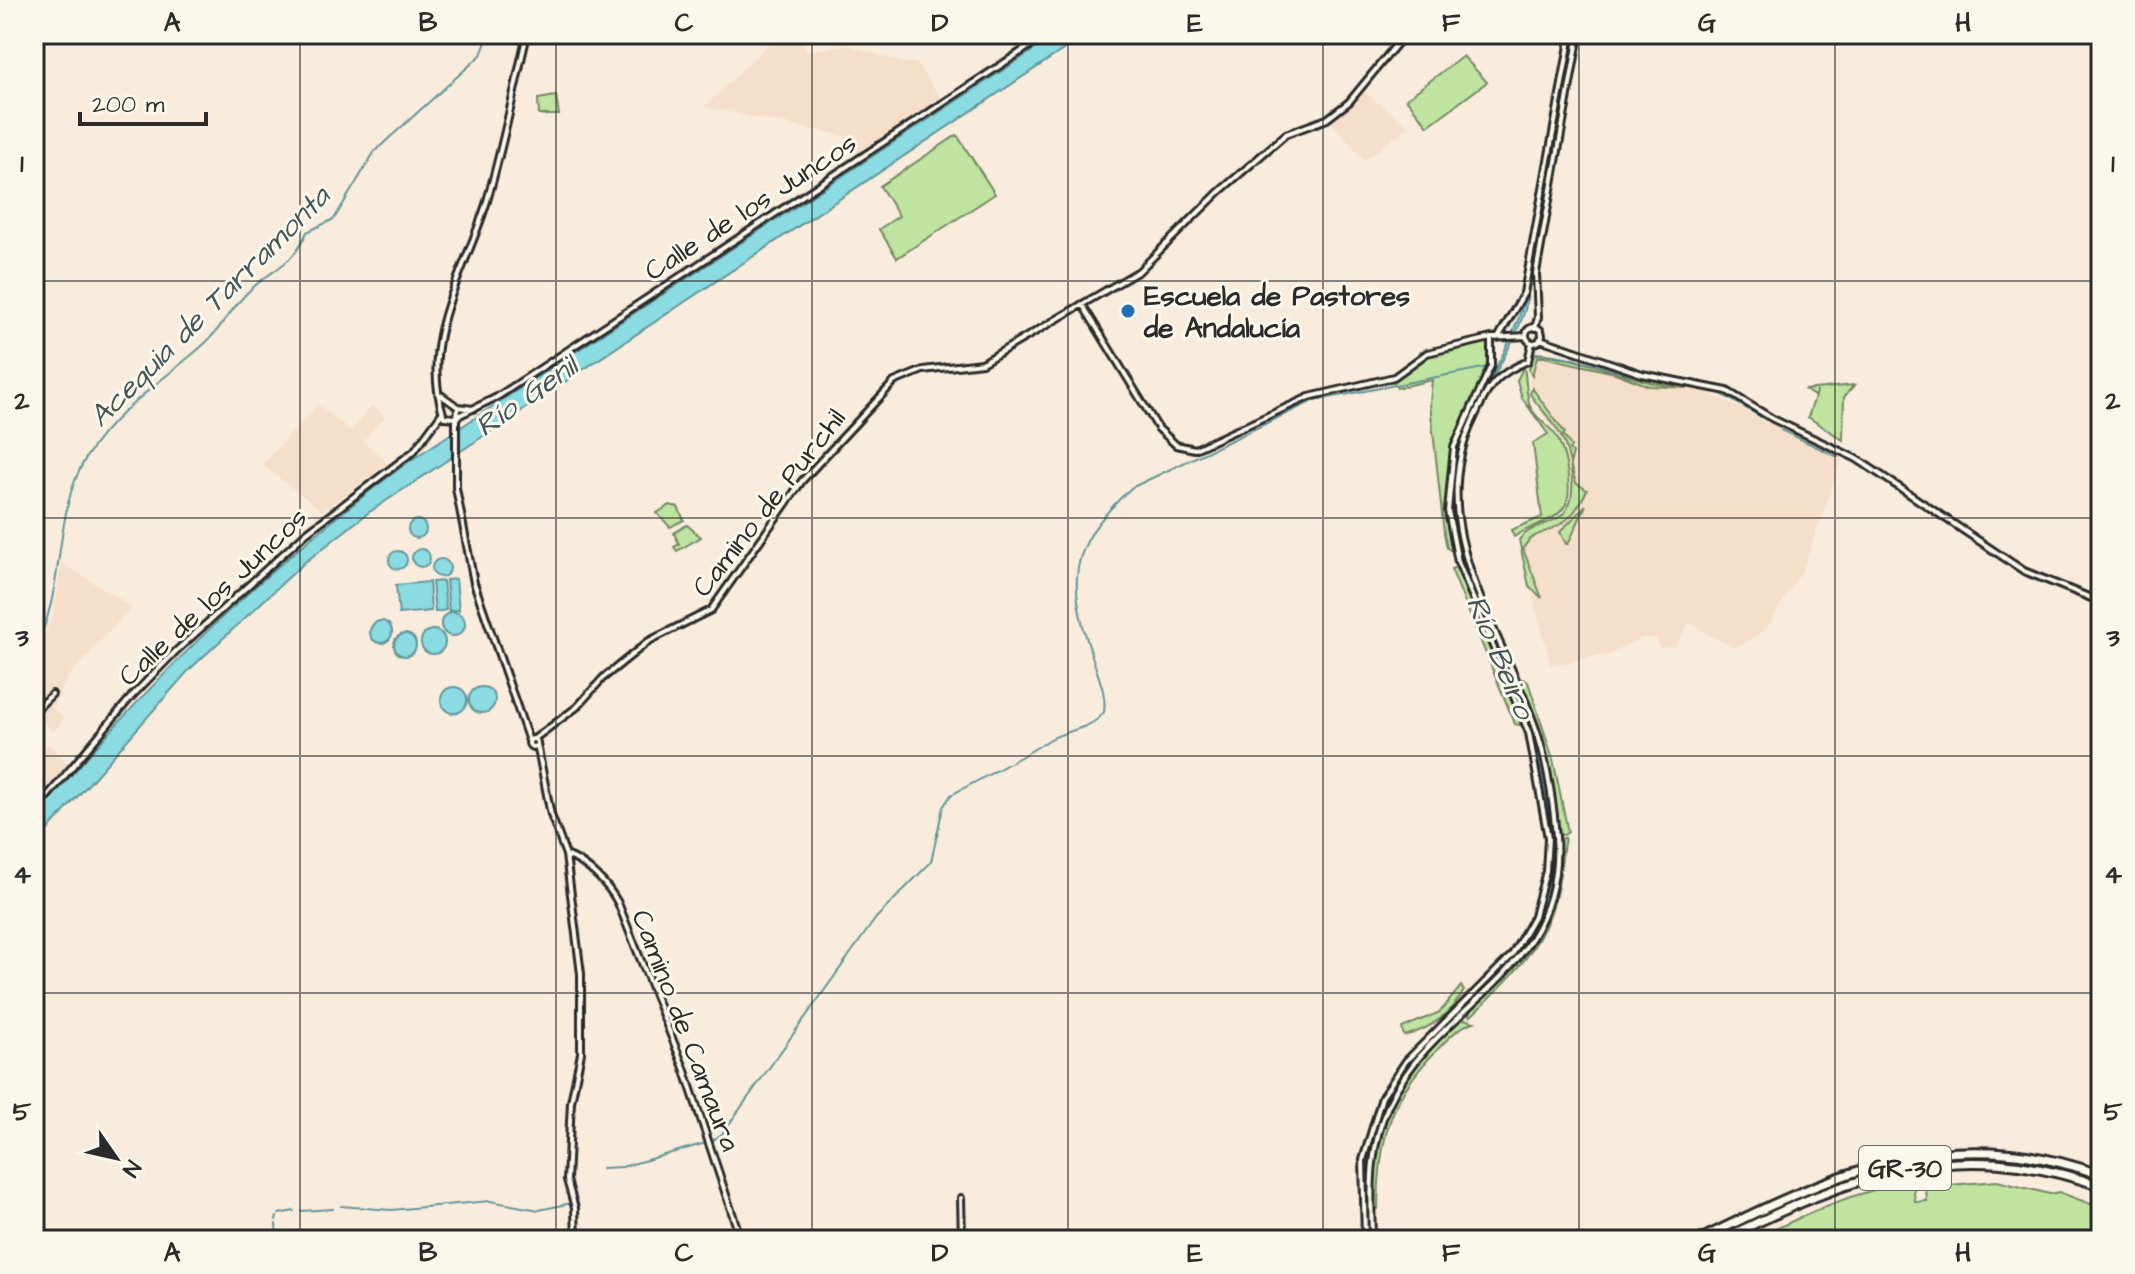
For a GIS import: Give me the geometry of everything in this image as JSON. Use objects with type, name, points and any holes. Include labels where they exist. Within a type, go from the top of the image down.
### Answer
[{"type":"highway","name":"GR-30","points":[[1699,1240],[1817,1184],[1906,1157],[1962,1152],[1999,1153],[2055,1162],[2101,1175]]},
{"type":"highway","name":"GR-30","points":[[1721,1240],[1837,1187],[1917,1166],[1963,1162],[2008,1164],[2053,1171],[2101,1186]]},
{"type":"street","points":[[454,430],[442,411],[438,391],[435,358],[439,327],[486,204],[527,34]]},
{"type":"street","name":"Calle de los Juncos","points":[[457,417],[497,397],[1048,34]]},
{"type":"street","name":"Camino de Purchil","points":[[533,742],[649,641],[711,610],[802,481],[894,382],[923,370],[982,363],[1124,282],[1154,260],[1219,192],[1286,134],[1316,124],[1339,111],[1405,34]]},
{"type":"street","points":[[1498,338],[1524,293],[1571,34]]},
{"type":"street","points":[[1535,328],[1538,317],[1536,273],[1579,34]]},
{"type":"street","points":[[1082,304],[1158,428],[1166,439],[1185,448],[1206,445],[1309,397],[1379,383],[1394,377],[1427,353],[1491,338],[1526,336],[1532,343]]},
{"type":"street","points":[[1526,336],[1528,330],[1535,328]]},
{"type":"street","points":[[1535,328],[1540,332],[1540,339]]},
{"type":"street","points":[[1365,1240],[1363,1160],[1382,1097],[1406,1061],[1512,955],[1534,916],[1546,871],[1546,824],[1529,733],[1458,562],[1449,529],[1448,489],[1454,447],[1491,366],[1491,338]]},
{"type":"street","points":[[1532,343],[1540,339],[1642,374],[1727,391],[1773,419],[1857,459],[2024,571],[2101,602]]},
{"type":"street","points":[[1372,1240],[1372,1162],[1390,1102],[1422,1055],[1494,988],[1520,957],[1540,922],[1552,884],[1556,837],[1540,745],[1466,560],[1456,509],[1457,469],[1468,431],[1493,380],[1528,361],[1532,343]]},
{"type":"street","points":[[438,391],[450,403],[473,409]]},
{"type":"street","points":[[442,411],[450,403]]},
{"type":"street","points":[[458,407],[454,430],[458,458],[456,488],[474,583],[540,761],[551,815],[566,855],[581,974],[581,1053],[571,1102],[567,1180],[575,1208],[576,1240]]},
{"type":"street","name":"Calle de los Juncos","points":[[34,812],[132,696],[175,652],[295,542],[414,451],[442,411]]},
{"type":"street","points":[[447,420],[457,417]]},
{"type":"street","name":"Calle de los Juncos","points":[[432,427],[447,420]]},
{"type":"street","points":[[34,712],[52,694]]},
{"type":"street","points":[[34,749],[38,756],[34,761]]},
{"type":"street","name":"Camino de Camaura","points":[[566,855],[597,876],[612,890],[618,903],[684,1068],[741,1240]]},
{"type":"street","points":[[961,1198],[962,1240]]},
{"type":"shaded area","points":[[774,34],[809,34],[804,43],[808,51],[847,44],[903,63],[916,63],[941,98],[858,154],[844,136],[704,107],[775,38]]},
{"type":"shaded area","points":[[1363,91],[1409,127],[1364,161],[1330,120]]},
{"type":"shaded area","points":[[1530,356],[1548,356],[1589,365],[1664,388],[1696,387],[1842,459],[1803,569],[1767,628],[1741,646],[1732,647],[1689,623],[1675,646],[1660,648],[1655,638],[1642,638],[1608,655],[1551,665],[1532,595],[1537,592],[1529,585],[1519,541],[1563,515],[1573,497],[1563,443],[1538,407],[1528,381],[1531,378],[1527,371]]},
{"type":"shaded area","points":[[318,405],[351,431],[372,405],[385,417],[363,441],[388,463],[322,511],[262,465]]},
{"type":"shaded area","points":[[61,562],[132,607],[67,678],[53,708],[64,718],[54,732],[40,719],[34,725],[34,654],[54,614]]},
{"type":"shaded area","points":[[34,743],[42,750],[48,744],[69,764],[34,807]]},
{"type":"green space","points":[[1463,56],[1487,82],[1428,126],[1406,99]]},
{"type":"green space","points":[[556,96],[559,115],[539,115],[538,99]]},
{"type":"green space","points":[[957,135],[995,194],[897,258],[879,229],[899,216],[880,186]]},
{"type":"green space","points":[[1488,341],[1485,373],[1457,433],[1448,467],[1447,518],[1453,552],[1447,548],[1444,533],[1430,403],[1432,380],[1397,388],[1393,382],[1424,357]]},
{"type":"green space","points":[[1533,354],[1563,358],[1655,383],[1687,388],[1649,386],[1615,373],[1544,357],[1537,357],[1532,376],[1529,369]]},
{"type":"green space","points":[[1524,366],[1530,406],[1555,434],[1562,450],[1569,484],[1562,510],[1514,537],[1511,530],[1542,517],[1533,443],[1548,434],[1522,398],[1517,380]]},
{"type":"green space","points":[[1854,385],[1844,397],[1843,440],[1808,417],[1817,391],[1814,396],[1805,390]]},
{"type":"green space","points":[[1532,388],[1565,433],[1563,435],[1571,446],[1569,450],[1573,453],[1570,464],[1576,483],[1587,490],[1564,522],[1534,537],[1523,549],[1542,598],[1529,586],[1519,540],[1528,532],[1561,516],[1567,509],[1571,499],[1572,476],[1560,434],[1530,394]]},
{"type":"green space","points":[[670,505],[678,507],[684,520],[670,527],[657,513]]},
{"type":"green space","points":[[1586,505],[1568,544],[1566,544],[1560,532]]},
{"type":"green space","points":[[687,525],[701,537],[677,551],[674,547],[679,544],[674,533]]},
{"type":"green space","points":[[1458,567],[1522,720],[1520,725],[1515,724],[1451,569]]},
{"type":"green space","points":[[1519,680],[1528,682],[1553,759],[1568,832],[1564,835],[1558,834],[1536,723]]},
{"type":"green space","points":[[1565,838],[1556,895],[1543,931],[1523,962],[1470,1017],[1469,1013],[1506,974],[1532,935],[1549,892],[1558,839]]},
{"type":"green space","points":[[1461,986],[1464,991],[1446,1014],[1431,1025],[1404,1036],[1402,1028],[1440,1012]]},
{"type":"green space","points":[[1464,1019],[1474,1022],[1458,1030],[1435,1052],[1406,1088],[1396,1106],[1384,1143],[1378,1209],[1372,1209],[1379,1139],[1394,1099],[1419,1061]]},
{"type":"green space","points":[[1997,1181],[2050,1194],[2059,1192],[2101,1208],[2101,1240],[1754,1240],[1831,1204],[1871,1191],[1913,1182],[1915,1202],[1927,1201],[1926,1187]]},
{"type":"water","name":"Río Genil","points":[[1058,34],[1087,34],[368,513],[304,563],[188,671],[34,846],[34,819],[121,719],[256,586],[355,503],[408,462]]},
{"type":"water","name":"Río Beiro","points":[[1573,34],[1577,34],[1525,310],[1464,437],[1453,500],[1457,534],[1467,567],[1538,746],[1552,814],[1553,848],[1549,883],[1537,920],[1518,952],[1494,981],[1414,1061],[1392,1091],[1372,1140],[1368,1182],[1369,1240],[1366,1240],[1367,1159],[1379,1111],[1396,1079],[1418,1051],[1493,977],[1516,949],[1534,918],[1546,882],[1550,848],[1549,814],[1543,779],[1522,709],[1460,557],[1452,528],[1450,499],[1458,448],[1467,425],[1512,335],[1521,311]]},
{"type":"water","points":[[413,520],[421,520],[426,529],[424,536],[413,538],[408,533],[408,525]]},
{"type":"water","points":[[417,549],[425,549],[430,558],[428,565],[417,567],[412,562],[412,554]]},
{"type":"water","points":[[398,551],[407,560],[398,569],[389,560]]},
{"type":"water","points":[[441,559],[450,568],[441,577],[432,568]]},
{"type":"water","points":[[456,579],[459,610],[449,611],[446,580]]},
{"type":"water","points":[[443,581],[446,610],[435,612],[432,582]]},
{"type":"water","points":[[429,582],[431,611],[399,614],[396,585]]},
{"type":"water","points":[[453,612],[461,616],[465,624],[461,632],[453,636],[445,632],[441,624],[445,616]]},
{"type":"water","points":[[381,621],[389,624],[392,632],[389,640],[381,643],[373,640],[370,632],[373,624]]},
{"type":"water","points":[[433,630],[441,634],[445,642],[441,650],[433,654],[425,650],[421,642],[425,634]]},
{"type":"water","points":[[405,634],[413,637],[416,645],[413,653],[405,656],[397,653],[394,645],[397,637]]},
{"type":"water","points":[[454,687],[463,691],[467,700],[463,709],[454,713],[445,709],[441,700],[445,691]]},
{"type":"water","points":[[482,687],[491,691],[495,700],[491,709],[482,713],[473,709],[469,700],[473,691]]},
{"type":"waterway","name":"Acequia de Tarramonta","points":[[34,649],[51,602],[76,478],[98,440],[140,397],[208,341],[249,291],[295,253],[307,232],[334,219],[375,151],[481,55],[489,34]]},
{"type":"waterway","points":[[1534,353],[1572,358],[1646,379],[1683,385]]},
{"type":"waterway","points":[[712,1141],[722,1134],[876,918],[931,862],[943,807],[951,795],[1056,736],[1086,726],[1104,712],[1103,692],[1079,607],[1078,566],[1094,529],[1131,488],[1313,401],[1488,367]]},
{"type":"waterway","points":[[1716,391],[1766,420]]},
{"type":"waterway","points":[[1781,430],[1838,457]]},
{"type":"waterway","points":[[1850,459],[1893,485]]},
{"type":"waterway","points":[[1986,548],[2001,560]]},
{"type":"waterway","points":[[2011,566],[2020,572]]},
{"type":"waterway","points":[[2028,577],[2101,605]]},
{"type":"waterway","points":[[602,1168],[622,1167],[706,1143]]},
{"type":"waterway","points":[[341,1206],[391,1210],[490,1201],[539,1210],[572,1203]]},
{"type":"waterway","points":[[301,1211],[333,1209]]},
{"type":"waterway","points":[[279,1214],[294,1211]]},
{"type":"waterway","points":[[276,1224],[277,1240]]},
{"type":"place","name":"Escuela de Pastores de Andalucía","points":[[1128,311]]}]
